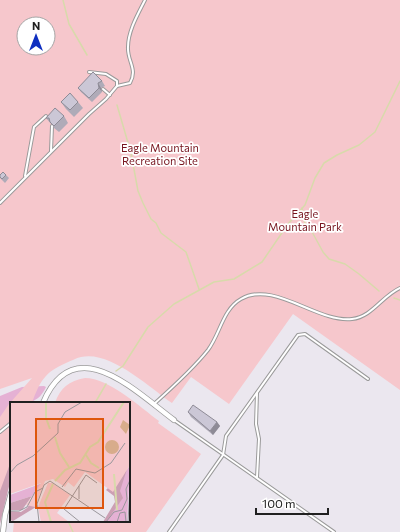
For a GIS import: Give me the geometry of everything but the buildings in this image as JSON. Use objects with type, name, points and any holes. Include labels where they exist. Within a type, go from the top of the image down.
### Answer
[{"type":"street","points":[[44,402],[49,391],[60,377],[74,369],[88,368],[109,373],[174,420]]},
{"type":"street","points":[[3,532],[5,514],[10,496]]},
{"type":"lane","points":[[0,202],[110,95],[117,86],[130,83],[134,70],[127,47],[132,28],[144,0]]},
{"type":"lane","points":[[89,72],[106,74],[117,81],[117,86]]},
{"type":"lane","points":[[103,88],[110,95]]},
{"type":"lane","points":[[25,177],[34,127],[46,116]]},
{"type":"lane","points":[[51,152],[52,126]]},
{"type":"lane","points":[[153,404],[205,354],[213,343],[231,308],[242,298],[259,294],[272,296],[334,318],[348,319],[357,318],[369,313],[385,297],[400,288]]},
{"type":"lane","points":[[169,532],[223,455],[226,436],[298,335],[305,334],[368,379]]},
{"type":"lane","points":[[257,392],[256,424],[259,439],[258,477]]},
{"type":"lane","points":[[174,420],[223,455],[258,477],[334,532]]},
{"type":"lane","points":[[0,432],[10,424]]},
{"type":"shaded area","points":[[22,387],[46,387],[40,397],[36,400],[27,402],[10,402],[10,405],[0,424],[0,396]]},
{"type":"shaded area","points":[[10,430],[10,482],[0,524],[0,436]]},
{"type":"green space","name":"Eagle Mountain Recreation Site","points":[[0,0],[400,0],[400,390],[293,314],[229,404],[191,377],[172,403],[129,371],[104,359],[92,356],[79,357],[53,370],[44,378],[32,402],[11,402],[32,378],[0,389]]},
{"type":"green space","points":[[85,378],[94,379],[114,388],[134,401],[159,421],[158,423],[201,454],[146,532],[13,532],[14,522],[130,522],[130,402],[55,402],[62,389],[74,381]]},
{"type":"green space","name":"Eagle Mountain Recreation Site","points":[[10,403],[10,464],[0,491],[0,417]]},
{"type":"waterway","points":[[63,0],[69,24],[87,55]]},
{"type":"waterway","points":[[116,371],[123,366],[148,327],[174,304],[214,282],[234,279],[262,262],[288,224],[305,205],[315,178],[324,163],[359,145],[375,132],[400,81]]},
{"type":"waterway","points":[[117,105],[131,153],[138,191],[143,203],[151,219],[156,223],[161,233],[186,252],[199,289]]},
{"type":"waterway","points":[[302,208],[305,224],[311,230],[323,252],[329,259],[345,264],[379,291]]},
{"type":"waterway","points":[[394,298],[400,300]]},
{"type":"waterway","points":[[96,402],[106,384]]},
{"type":"waterway","points":[[68,522],[73,532]]},
{"type":"park label","name":"Eagle Mountain Park","points":[[305,220]]}]
